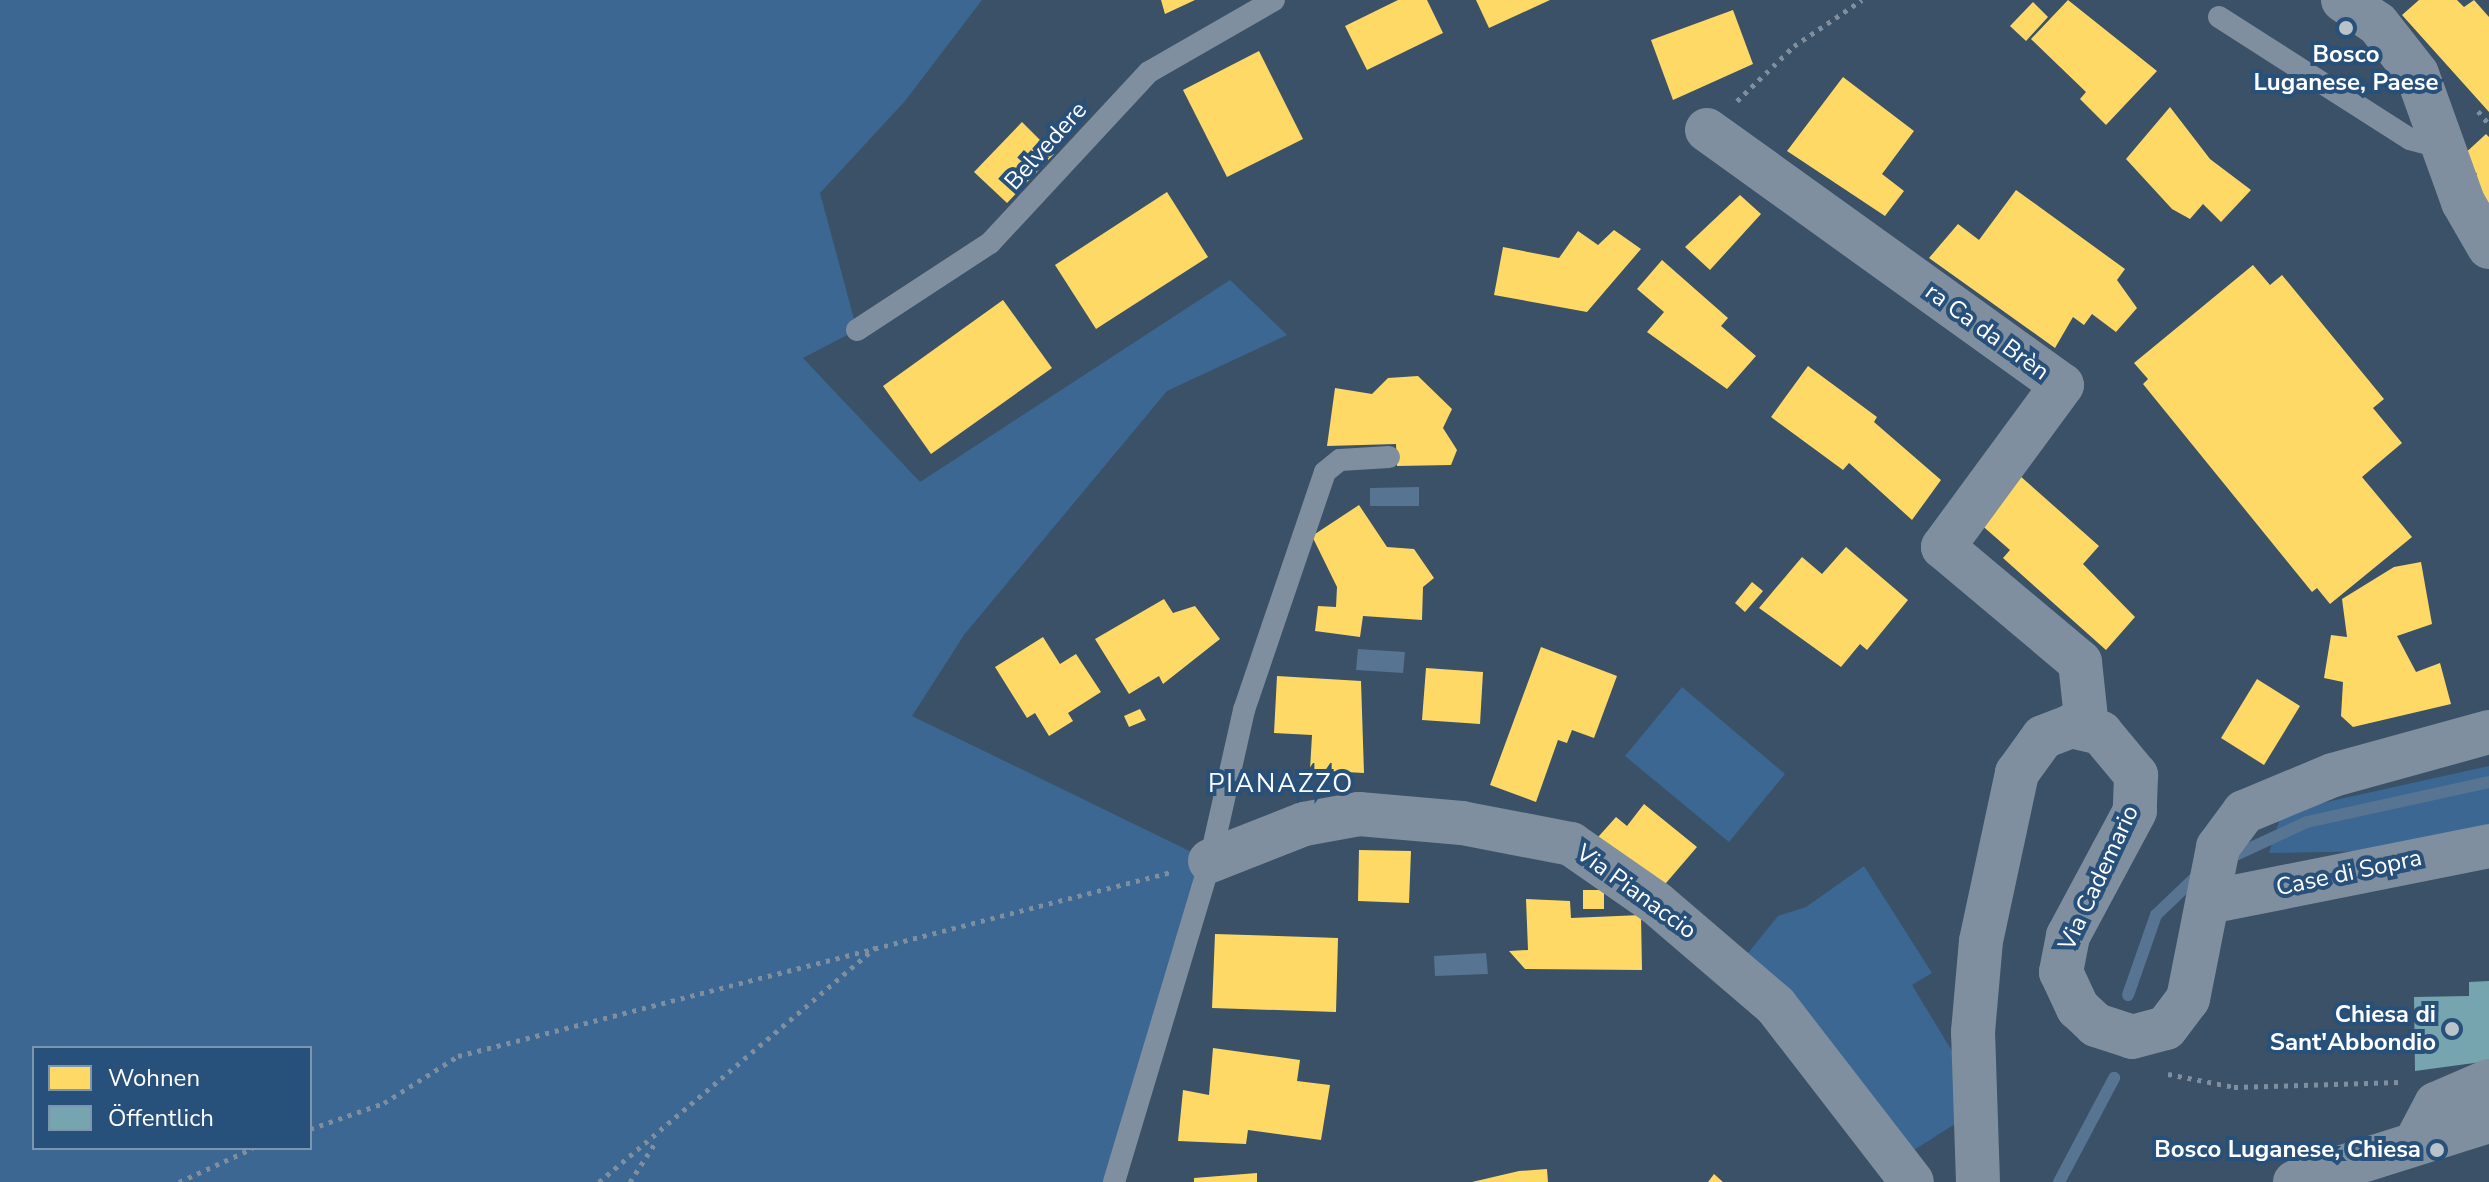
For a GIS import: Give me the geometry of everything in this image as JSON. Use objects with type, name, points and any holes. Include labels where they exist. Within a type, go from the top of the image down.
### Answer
[{"type":"street","points":[[2343,0],[2400,46],[2428,101],[2440,147],[2489,247]]},
{"type":"street","name":"ra Ca da Brèn","points":[[1707,130],[2062,385],[1943,547],[2080,662],[2087,728]]},
{"type":"street","points":[[1978,1182],[1974,999],[1997,851],[2017,773],[2033,746],[2057,729],[2087,728]]},
{"type":"street","name":"Via Cademario","points":[[2087,728],[2117,743],[2138,792],[2062,956],[2065,989],[2078,1008],[2115,1034],[2166,1028],[2195,980],[2212,883],[2228,828],[2271,797],[2489,732]]},
{"type":"street","name":"Via Pianaccio","points":[[1210,861],[1304,824],[1359,814],[1462,823],[1571,844],[1656,903],[1776,1006],[1912,1182]]},
{"type":"street","name":"Case di Sopra","points":[[2212,883],[2489,846]]},
{"type":"street","points":[[2417,1140],[2436,1104],[2489,1081]]},
{"type":"street","points":[[2295,1182],[2417,1140],[2489,1121]]},
{"type":"lane","name":"Belvedere","points":[[857,330],[990,243],[1149,72],[1274,0]]},
{"type":"lane","points":[[2219,17],[2410,139],[2440,147]]},
{"type":"lane","points":[[1114,1182],[1210,861],[1244,710],[1325,472],[1340,460],[1389,457]]},
{"type":"path","points":[[1707,130],[1794,46],[1862,0]]},
{"type":"path","points":[[312,1128],[384,1103],[458,1056],[879,945],[1073,901],[1210,861]]},
{"type":"path","points":[[599,1182],[658,1139],[879,945]]},
{"type":"path","points":[[2151,1070],[2234,1087],[2419,1080]]},
{"type":"path","points":[[630,1182],[658,1139]]},
{"type":"path","points":[[179,1182],[249,1150]]},
{"type":"shaded area","points":[[0,0],[982,0],[905,101],[820,193],[857,330],[803,358],[920,482],[1230,280],[1287,335],[1167,391],[964,635],[912,716],[1210,861],[1114,1182],[0,1182]]},
{"type":"shaded area","points":[[1419,487],[1419,506],[1370,506],[1370,488]]},
{"type":"shaded area","points":[[1358,649],[1405,652],[1403,673],[1356,670]]},
{"type":"shaded area","points":[[1682,687],[1785,774],[1729,842],[1625,756]]},
{"type":"shaded area","points":[[2489,766],[2489,831],[2378,851],[2269,853],[2282,812]]},
{"type":"shaded area","points":[[1864,866],[1932,973],[1912,985],[1952,1051],[1955,1124],[1895,1162],[1736,968],[1778,916],[1806,907]]},
{"type":"shaded area","points":[[1486,953],[1488,974],[1435,976],[1434,956]]},
{"type":"building: Wohnen","points":[[1161,0],[1195,0],[1165,14]]},
{"type":"building: Wohnen","points":[[1398,0],[1427,0],[1443,33],[1367,70],[1345,26]]},
{"type":"building: Wohnen","points":[[1476,0],[1550,0],[1489,28]]},
{"type":"building: Wohnen","points":[[2068,0],[2157,71],[2106,125],[2080,99],[2086,92],[2031,39]]},
{"type":"building: Wohnen","points":[[2419,0],[2457,0],[2464,7],[2474,0],[2489,17],[2489,112],[2402,15]]},
{"type":"building: Wohnen","points":[[2033,2],[2048,17],[2026,41],[2010,26]]},
{"type":"building: Wohnen","points":[[1733,10],[1753,64],[1673,100],[1651,40]]},
{"type":"building: Wohnen","points":[[1259,51],[1303,139],[1227,177],[1183,90]]},
{"type":"building: Wohnen","points":[[1843,77],[1914,131],[1882,174],[1904,191],[1885,216],[1787,151]]},
{"type":"building: Wohnen","points":[[2170,107],[2210,159],[2251,190],[2221,222],[2203,204],[2190,219],[2172,209],[2126,159]]},
{"type":"building: Wohnen","points":[[1022,122],[1054,154],[1007,203],[974,172]]},
{"type":"building: Wohnen","points":[[2486,134],[2489,137],[2489,211],[2465,185],[2477,174],[2461,157]]},
{"type":"building: Wohnen","points":[[2016,190],[2125,269],[2117,280],[2137,308],[2116,332],[2092,314],[2084,325],[2073,317],[2055,348],[1929,258],[1958,224],[1979,240]]},
{"type":"building: Wohnen","points":[[1167,192],[1208,257],[1096,329],[1055,265]]},
{"type":"building: Wohnen","points":[[1740,195],[1761,214],[1710,270],[1685,247]]},
{"type":"building: Wohnen","points":[[1614,230],[1641,249],[1587,312],[1494,295],[1503,247],[1559,258],[1578,231],[1598,245]]},
{"type":"building: Wohnen","points":[[1662,260],[1728,318],[1721,326],[1756,356],[1727,389],[1647,332],[1664,312],[1637,289]]},
{"type":"building: Wohnen","points":[[2253,265],[2270,285],[2282,275],[2384,399],[2373,408],[2402,443],[2362,477],[2412,537],[2330,604],[2317,588],[2312,592],[2143,384],[2148,379],[2134,363]]},
{"type":"building: Wohnen","points":[[1003,300],[1052,368],[931,454],[883,386]]},
{"type":"building: Wohnen","points":[[1808,366],[1877,417],[1874,422],[1941,480],[1912,520],[1849,463],[1843,470],[1771,417]]},
{"type":"building: Wohnen","points":[[1418,376],[1452,409],[1443,428],[1457,450],[1451,465],[1397,466],[1396,444],[1327,446],[1335,388],[1372,394],[1388,378]]},
{"type":"building: Wohnen","points":[[2019,475],[2099,546],[2083,564],[2135,617],[2106,650],[2003,558],[2010,550],[1978,522]]},
{"type":"building: Wohnen","points":[[1359,505],[1387,547],[1414,549],[1434,578],[1423,587],[1422,620],[1363,616],[1360,637],[1315,631],[1318,606],[1336,607],[1337,587],[1312,536]]},
{"type":"building: Wohnen","points":[[1846,547],[1908,600],[1867,650],[1860,644],[1841,667],[1759,608],[1802,557],[1822,574]]},
{"type":"building: Wohnen","points":[[2421,562],[2432,624],[2397,636],[2416,672],[2440,663],[2451,704],[2353,727],[2341,716],[2343,682],[2324,678],[2331,635],[2347,637],[2342,599],[2394,567]]},
{"type":"building: Wohnen","points":[[1752,582],[1763,591],[1745,612],[1735,603]]},
{"type":"building: Wohnen","points":[[1164,599],[1173,613],[1195,606],[1220,639],[1163,684],[1159,676],[1129,694],[1095,639]]},
{"type":"building: Wohnen","points":[[1043,637],[1060,664],[1076,654],[1101,692],[1068,713],[1073,721],[1049,736],[1035,713],[1027,718],[995,667]]},
{"type":"building: Wohnen","points":[[1541,647],[1617,676],[1594,738],[1572,730],[1567,743],[1558,740],[1536,802],[1490,785]]},
{"type":"building: Wohnen","points":[[1426,668],[1483,672],[1480,724],[1422,720]]},
{"type":"building: Wohnen","points":[[1277,676],[1361,681],[1364,773],[1310,770],[1312,735],[1274,733]]},
{"type":"building: Wohnen","points":[[2257,679],[2300,706],[2264,765],[2221,738]]},
{"type":"building: Wohnen","points":[[1140,709],[1146,720],[1129,727],[1124,716]]},
{"type":"building: Wohnen","points":[[1644,804],[1697,847],[1660,890],[1591,845],[1616,817],[1627,826]]},
{"type":"building: Wohnen","points":[[1359,850],[1411,851],[1409,903],[1358,901]]},
{"type":"building: Wohnen","points":[[1583,890],[1604,890],[1604,909],[1583,909]]},
{"type":"building: Wohnen","points":[[1526,899],[1570,901],[1571,918],[1641,915],[1642,970],[1525,969],[1509,951],[1528,950]]},
{"type":"building: Wohnen","points":[[1215,934],[1338,938],[1336,1012],[1212,1008]]},
{"type":"building: Wohnen","points":[[1213,1048],[1300,1060],[1297,1081],[1330,1085],[1321,1140],[1248,1130],[1246,1144],[1178,1141],[1183,1090],[1209,1095]]},
{"type":"building: Wohnen","points":[[1547,1169],[1548,1182],[1472,1182],[1519,1171]]},
{"type":"building: Wohnen","points":[[1257,1173],[1257,1182],[1194,1182],[1194,1178]]},
{"type":"building: Wohnen","points":[[1714,1174],[1723,1182],[1708,1182]]},
{"type":"building: Öffentlich","name":"Chiesa di Sant'Abbondio","points":[[2489,981],[2489,1061],[2415,1071],[2414,997],[2469,996],[2469,982]]},
{"type":"waterway","points":[[2229,858],[2307,822],[2489,782]]},
{"type":"waterway","points":[[2128,995],[2156,915],[2202,871]]},
{"type":"waterway","points":[[2059,1182],[2114,1078]]},
{"type":"place","name":"Bosco Luganese, Paese","points":[[2346,28]]},
{"type":"place","name":"Chiesa di Sant'Abbondio","points":[[2452,1029]]},
{"type":"place","name":"Bosco Luganese, Chiesa","points":[[2437,1150]]},
{"type":"district","name":"PIANAZZO","points":[[1281,784]]}]
